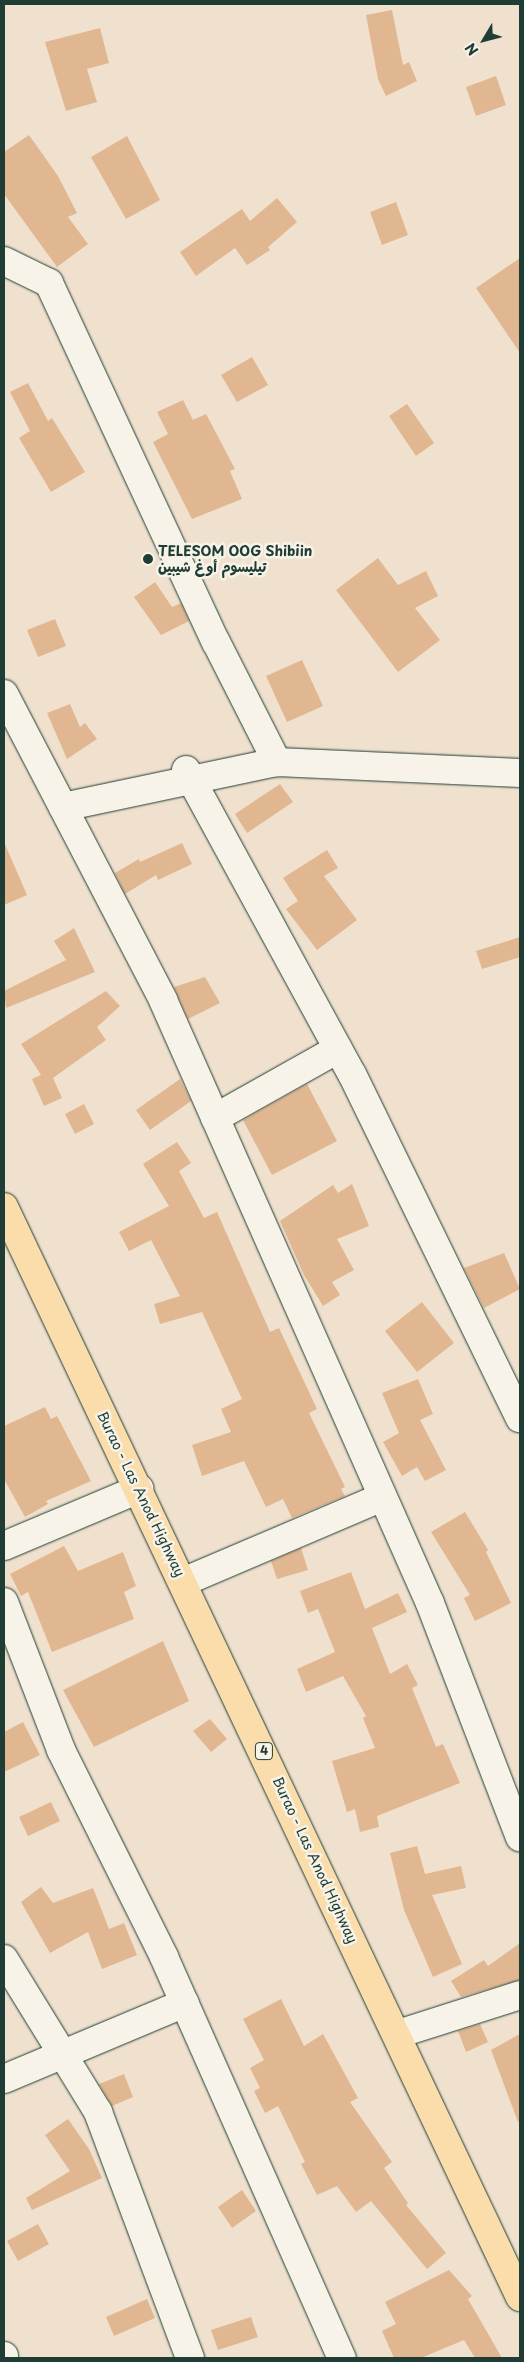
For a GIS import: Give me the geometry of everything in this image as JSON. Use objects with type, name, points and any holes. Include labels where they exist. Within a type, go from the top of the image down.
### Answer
[{"type":"highway","name":"Burao - Las Anod Highway","points":[[4,1207],[398,2034],[520,2297]]},
{"type":"street","points":[[4,261],[49,283],[216,642],[277,762]]},
{"type":"street","points":[[4,694],[164,1000],[430,1603],[520,1838]]},
{"type":"street","points":[[63,807],[188,775],[277,762],[520,773]]},
{"type":"street","points":[[188,775],[338,1049],[520,1418]]},
{"type":"street","points":[[215,1118],[338,1049]]},
{"type":"street","points":[[4,1546],[139,1489]]},
{"type":"street","points":[[183,1582],[382,1497]]},
{"type":"street","points":[[4,1602],[61,1750],[185,2004],[342,2358]]},
{"type":"street","points":[[4,1959],[98,2112],[190,2358]]},
{"type":"street","points":[[398,2034],[520,1995]]},
{"type":"street","points":[[4,2079],[185,2004]]},
{"type":"building","points":[[392,10],[403,65],[409,62],[417,81],[386,96],[378,79],[366,15]]},
{"type":"building","points":[[100,28],[109,63],[87,69],[97,102],[66,111],[45,42]]},
{"type":"building","points":[[496,76],[506,105],[476,116],[466,87]]},
{"type":"building","points":[[29,135],[58,176],[77,213],[68,217],[88,244],[57,267],[4,194],[4,152]]},
{"type":"building","points":[[127,136],[160,200],[126,219],[91,157]]},
{"type":"building","points":[[277,198],[297,222],[268,247],[270,250],[247,265],[235,248],[196,276],[180,252],[242,209],[250,221]]},
{"type":"building","points":[[396,202],[408,235],[382,245],[370,212]]},
{"type":"building","points":[[520,258],[520,353],[476,288]]},
{"type":"building","points":[[252,357],[268,385],[237,402],[221,375]]},
{"type":"building","points":[[28,383],[48,421],[52,418],[85,472],[51,492],[19,438],[30,431],[10,392]]},
{"type":"building","points":[[183,400],[193,420],[206,414],[235,469],[230,471],[242,499],[192,519],[153,442],[168,434],[157,412]]},
{"type":"building","points":[[407,404],[434,443],[416,456],[389,416]]},
{"type":"building","points":[[378,558],[398,585],[426,571],[438,596],[415,608],[440,640],[398,672],[336,590]]},
{"type":"building","points":[[155,582],[172,607],[181,603],[189,621],[161,635],[134,597]]},
{"type":"building","points":[[55,619],[66,646],[38,657],[27,630]]},
{"type":"building","points":[[302,660],[323,706],[287,722],[266,676]]},
{"type":"building","points":[[70,704],[80,727],[85,723],[97,739],[67,759],[47,713]]},
{"type":"building","points":[[280,784],[293,802],[247,833],[235,814]]},
{"type":"building","points":[[4,842],[27,895],[4,905]]},
{"type":"building","points":[[182,843],[192,864],[158,880],[156,875],[125,894],[115,873],[139,859],[140,862]]},
{"type":"building","points":[[327,850],[338,868],[324,876],[357,920],[317,950],[286,909],[298,901],[283,878]]},
{"type":"building","points":[[74,928],[95,972],[6,1008],[4,991],[66,960],[54,941]]},
{"type":"building","points":[[520,937],[520,957],[482,969],[476,951]]},
{"type":"building","points":[[205,977],[220,1003],[188,1019],[174,987]]},
{"type":"building","points":[[106,991],[120,1006],[97,1027],[106,1040],[53,1078],[62,1098],[44,1106],[32,1079],[41,1075],[21,1044]]},
{"type":"building","points":[[180,1079],[191,1101],[150,1130],[136,1110]]},
{"type":"building","points":[[307,1084],[337,1141],[272,1175],[243,1120]]},
{"type":"building","points":[[84,1104],[94,1124],[75,1134],[65,1114]]},
{"type":"building","points":[[177,1142],[191,1163],[179,1171],[204,1218],[217,1212],[270,1332],[279,1328],[317,1409],[309,1413],[345,1487],[341,1489],[345,1496],[292,1518],[283,1499],[266,1507],[244,1461],[202,1476],[192,1445],[231,1432],[221,1409],[242,1399],[202,1312],[160,1324],[154,1304],[180,1296],[151,1240],[129,1251],[119,1232],[169,1206],[143,1164]]},
{"type":"building","points":[[352,1184],[369,1226],[337,1239],[354,1270],[332,1282],[340,1295],[323,1306],[304,1275],[280,1221],[333,1185],[338,1193]]},
{"type":"building","points":[[504,1253],[520,1289],[484,1308],[464,1268]]},
{"type":"building","points":[[422,1302],[454,1343],[417,1372],[385,1331]]},
{"type":"building","points":[[418,1379],[433,1414],[420,1420],[446,1470],[425,1481],[417,1467],[402,1476],[383,1442],[399,1433],[382,1393]]},
{"type":"building","points":[[45,1407],[51,1419],[57,1416],[91,1481],[46,1501],[48,1504],[25,1517],[4,1479],[4,1426]]},
{"type":"building","points":[[465,1512],[488,1550],[486,1552],[511,1603],[475,1621],[464,1598],[470,1595],[431,1532]]},
{"type":"building","points":[[64,1546],[78,1571],[123,1552],[136,1586],[124,1592],[134,1619],[52,1652],[28,1592],[21,1596],[10,1574]]},
{"type":"building","points":[[301,1548],[308,1570],[277,1579],[271,1561]]},
{"type":"building","points":[[351,1572],[365,1609],[398,1593],[407,1612],[372,1628],[390,1674],[407,1664],[418,1685],[412,1688],[436,1747],[443,1744],[460,1783],[377,1816],[379,1827],[360,1832],[355,1809],[347,1812],[332,1761],[375,1748],[363,1718],[366,1716],[343,1676],[306,1692],[297,1669],[335,1652],[318,1609],[308,1613],[300,1591]]},
{"type":"building","points":[[163,1641],[189,1701],[94,1747],[63,1690]]},
{"type":"building","points":[[210,1719],[227,1739],[211,1752],[193,1731]]},
{"type":"building","points":[[23,1722],[40,1755],[4,1772],[4,1732]]},
{"type":"building","points":[[51,1802],[60,1821],[28,1836],[19,1817]]},
{"type":"building","points":[[417,1846],[425,1874],[461,1866],[466,1888],[432,1895],[462,1964],[433,1977],[404,1910],[390,1853]]},
{"type":"building","points":[[41,1887],[53,1903],[93,1888],[109,1929],[124,1923],[137,1955],[102,1969],[88,1932],[50,1953],[21,1902]]},
{"type":"building","points":[[520,1943],[520,1980],[461,1997],[451,1981],[484,1960],[488,1966]]},
{"type":"building","points":[[281,1999],[304,2046],[323,2034],[358,2098],[350,2102],[392,2162],[384,2168],[408,2203],[406,2205],[446,2253],[427,2269],[371,2201],[356,2212],[337,2186],[317,2195],[301,2164],[305,2162],[278,2106],[265,2113],[254,2091],[260,2088],[250,2068],[264,2060],[243,2019]]},
{"type":"building","points":[[480,2024],[488,2042],[466,2052],[458,2031]]},
{"type":"building","points":[[520,2034],[520,2121],[518,2122],[491,2050]]},
{"type":"building","points":[[124,2074],[133,2097],[112,2106],[99,2084]]},
{"type":"building","points":[[68,2119],[89,2149],[102,2178],[32,2210],[26,2198],[70,2171],[45,2135]]},
{"type":"building","points":[[242,2190],[256,2211],[232,2228],[218,2207]]},
{"type":"building","points":[[38,2224],[49,2244],[18,2261],[7,2241]]},
{"type":"building","points":[[449,2270],[472,2296],[468,2299],[502,2358],[475,2358],[464,2340],[421,2358],[394,2358],[382,2331],[396,2324],[385,2302]]},
{"type":"building","points":[[147,2299],[155,2318],[114,2336],[106,2317]]},
{"type":"building","points":[[251,2317],[258,2337],[218,2350],[211,2330]]},
{"type":"place","name":"TELESOM OOG Shibiin تيليسوم أوغ شيبين","points":[[148,559]]}]
